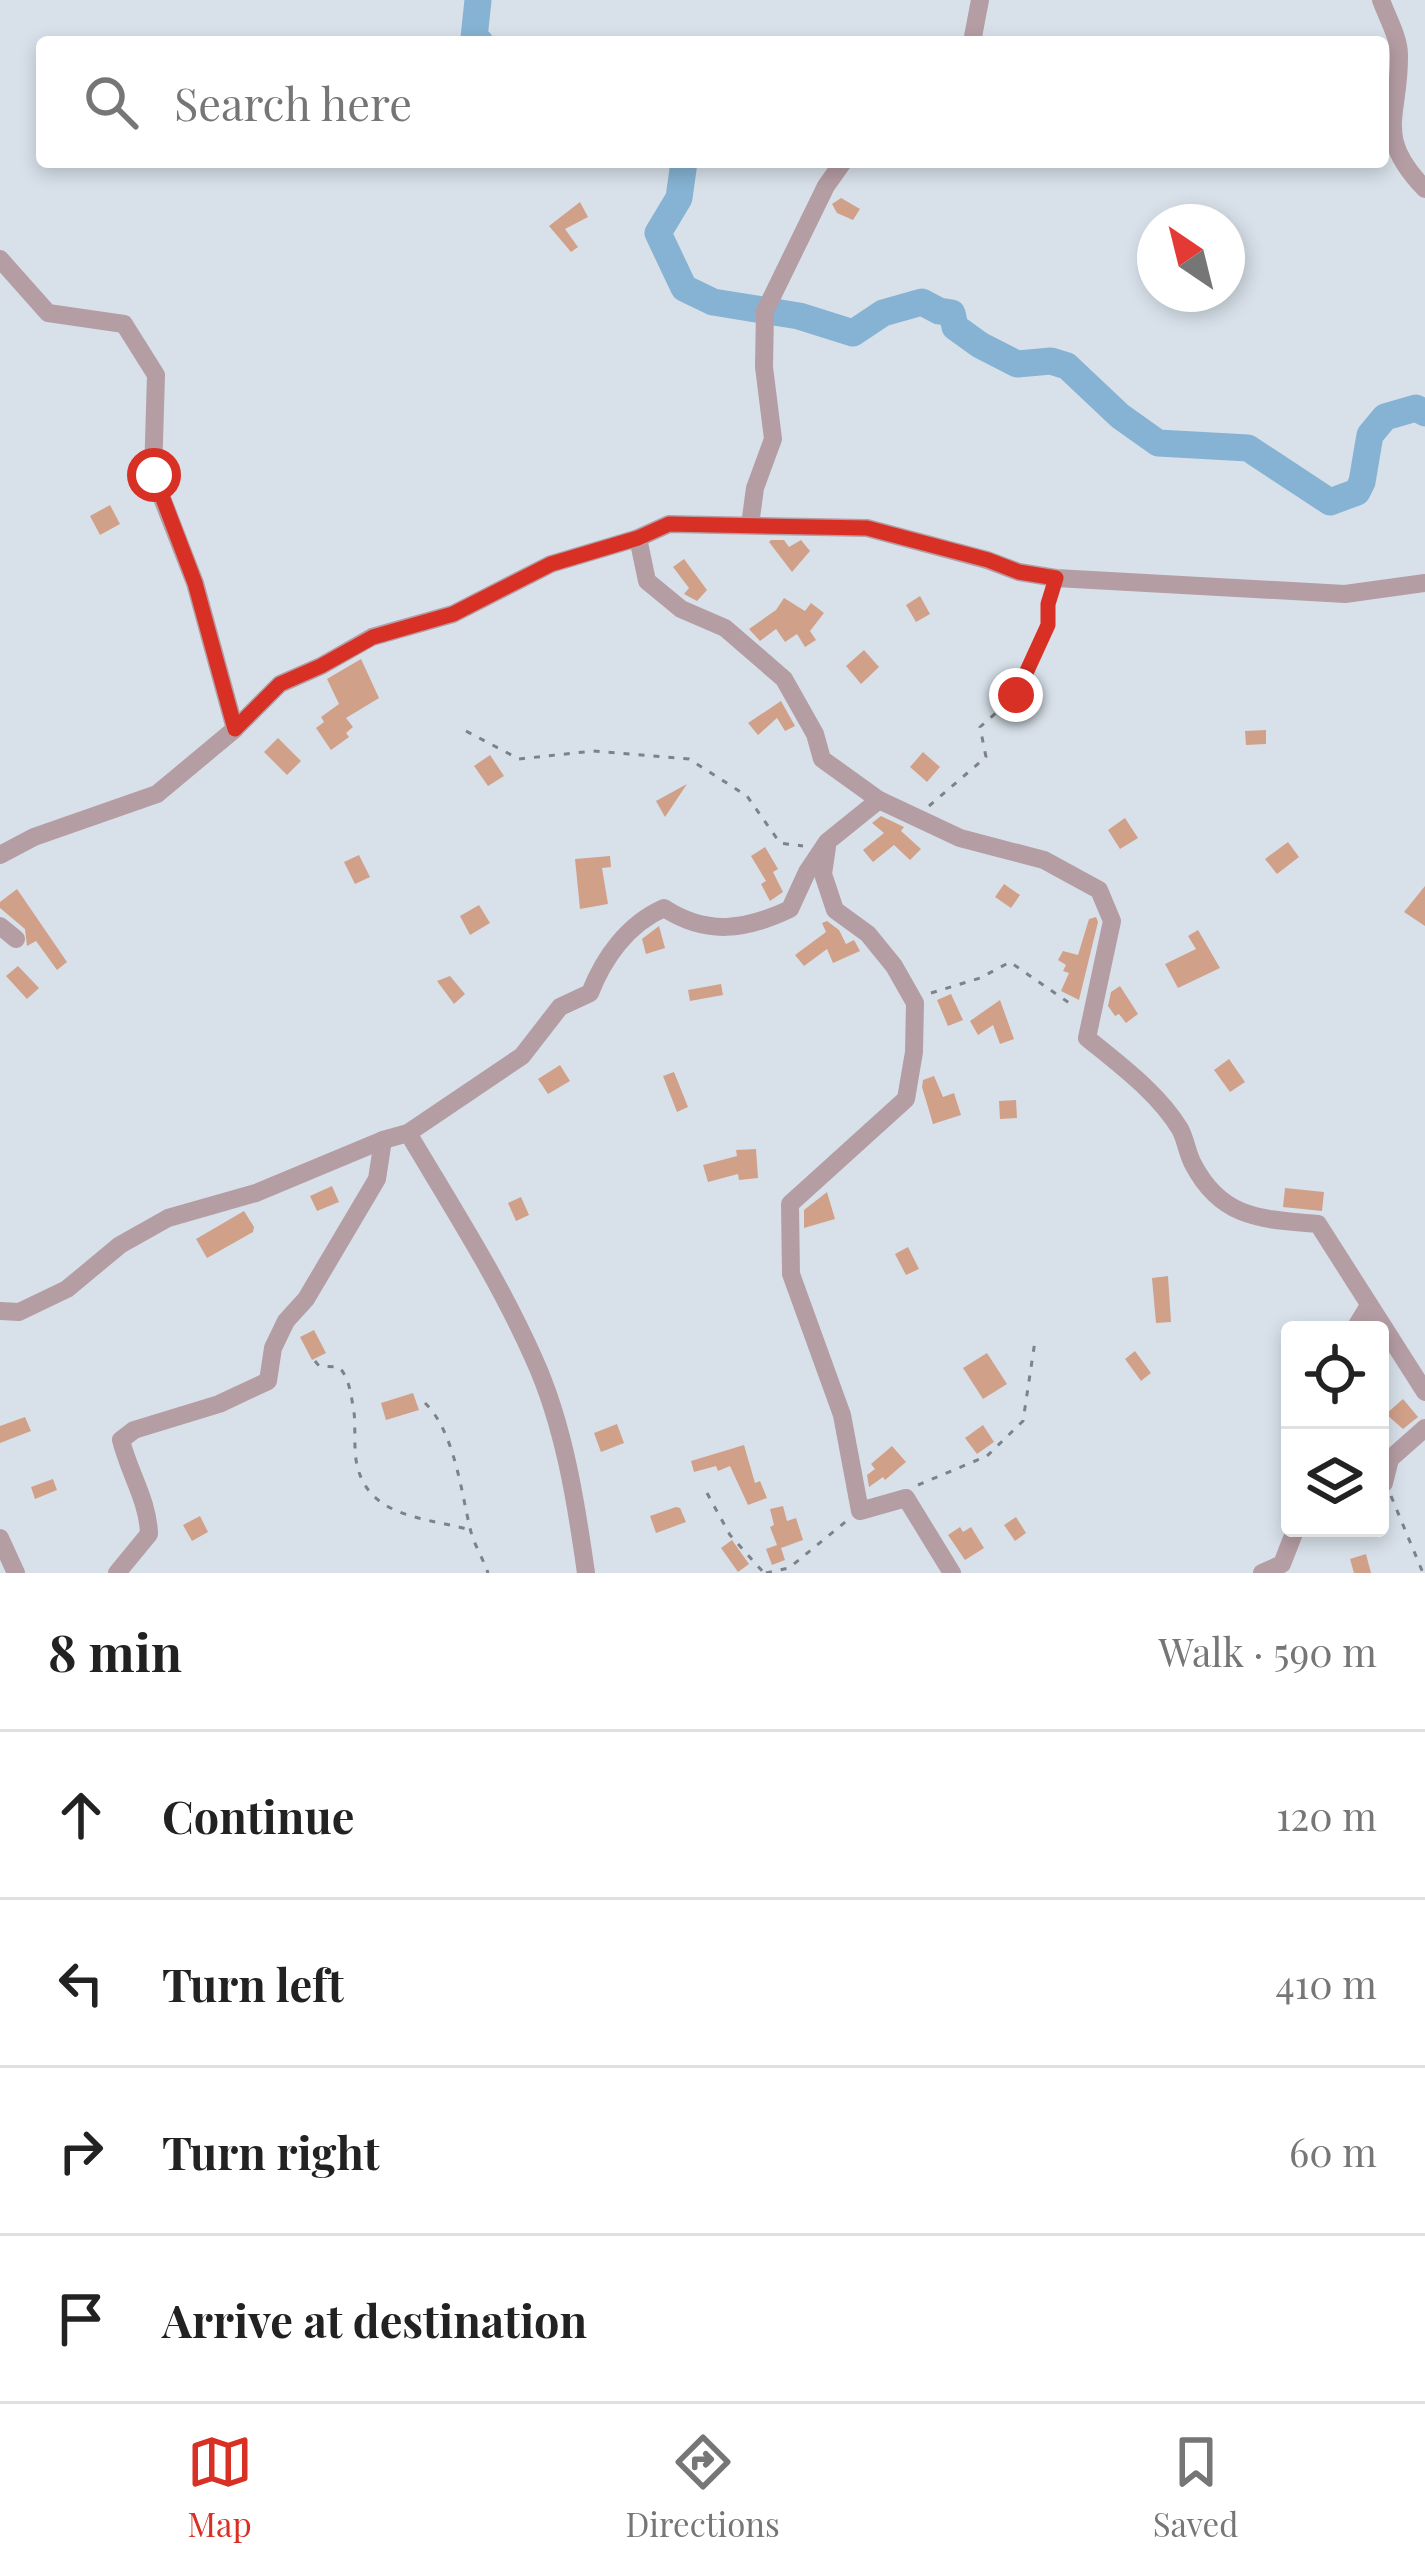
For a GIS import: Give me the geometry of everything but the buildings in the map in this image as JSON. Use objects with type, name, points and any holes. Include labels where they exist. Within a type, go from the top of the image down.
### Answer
[{"type":"street","points":[[973,36],[980,0]]},
{"type":"street","points":[[1381,0],[1400,51],[1392,146],[1425,189]]},
{"type":"street","points":[[750,525],[755,488],[773,440],[764,367],[765,310],[839,168]]},
{"type":"street","points":[[0,260],[48,314],[124,324],[156,375],[154,475],[195,583],[235,729]]},
{"type":"street","points":[[0,855],[34,837],[158,794],[280,684],[373,637],[453,614],[551,564],[669,524],[867,528],[1019,572],[1056,578],[1345,594],[1425,583]]},
{"type":"street","points":[[638,538],[647,581],[681,609],[725,628],[784,679],[815,734],[822,759],[879,800],[960,838],[1044,860],[1099,890],[1112,921],[1088,1038],[1153,1096],[1181,1131],[1194,1166],[1224,1205],[1250,1217],[1318,1224],[1425,1392]]},
{"type":"street","points":[[0,1311],[19,1312],[67,1289],[120,1245],[167,1218],[256,1193],[408,1133],[522,1056],[560,1006],[590,993],[602,962],[647,915],[664,908],[706,927],[734,929],[764,922],[790,909],[827,842],[879,800]]},
{"type":"street","points":[[827,842],[823,874],[836,910],[868,934],[915,1003],[914,1052],[906,1100],[790,1204],[791,1274],[842,1415],[860,1511],[906,1498],[952,1573]]},
{"type":"street","points":[[0,926],[16,939]]},
{"type":"street","points":[[408,1133],[499,1287],[536,1362],[559,1431],[586,1573]]},
{"type":"street","points":[[117,1573],[149,1534],[148,1509],[128,1468],[121,1440],[134,1430],[219,1404],[268,1381],[274,1348],[286,1321],[306,1299],[377,1179],[382,1140]]},
{"type":"street","points":[[1359,1321],[1368,1306]]},
{"type":"street","points":[[1389,1462],[1425,1428]]},
{"type":"street","points":[[1262,1573],[1282,1564],[1292,1537]]},
{"type":"street","points":[[0,1538],[16,1573]]},
{"type":"path","points":[[928,821],[929,802],[986,757],[980,727],[1016,695],[1048,625],[1056,578]]},
{"type":"path","points":[[466,731],[519,759],[593,752],[688,759],[747,796],[780,843],[800,847],[827,842]]},
{"type":"path","points":[[915,1003],[1010,962],[1092,1019]]},
{"type":"path","points":[[906,1498],[909,1488],[987,1456],[1023,1421],[1035,1341]]},
{"type":"path","points":[[315,1361],[319,1366],[339,1367],[347,1377],[359,1436],[356,1463],[369,1491],[420,1521],[470,1530]]},
{"type":"path","points":[[425,1403],[445,1430],[470,1530],[488,1573]]},
{"type":"path","points":[[707,1492],[730,1535],[765,1573],[789,1568],[860,1511]]},
{"type":"path","points":[[1389,1496],[1403,1517],[1424,1573]]},
{"type":"waterway","points":[[474,36],[478,0]]},
{"type":"waterway","points":[[683,168],[679,198],[658,233],[684,288],[713,302],[799,316],[853,333],[883,313],[922,302],[952,313],[955,327],[1017,364],[1051,361],[1067,366],[1120,416],[1158,443],[1248,448],[1330,502],[1357,492],[1370,435],[1385,417],[1416,408],[1425,413]]},
{"type":"route","points":[[154,475],[195,583],[235,729],[280,684],[373,637],[453,614],[551,564],[669,524],[867,528],[1019,572],[1056,578],[1048,625],[1016,695]]}]
